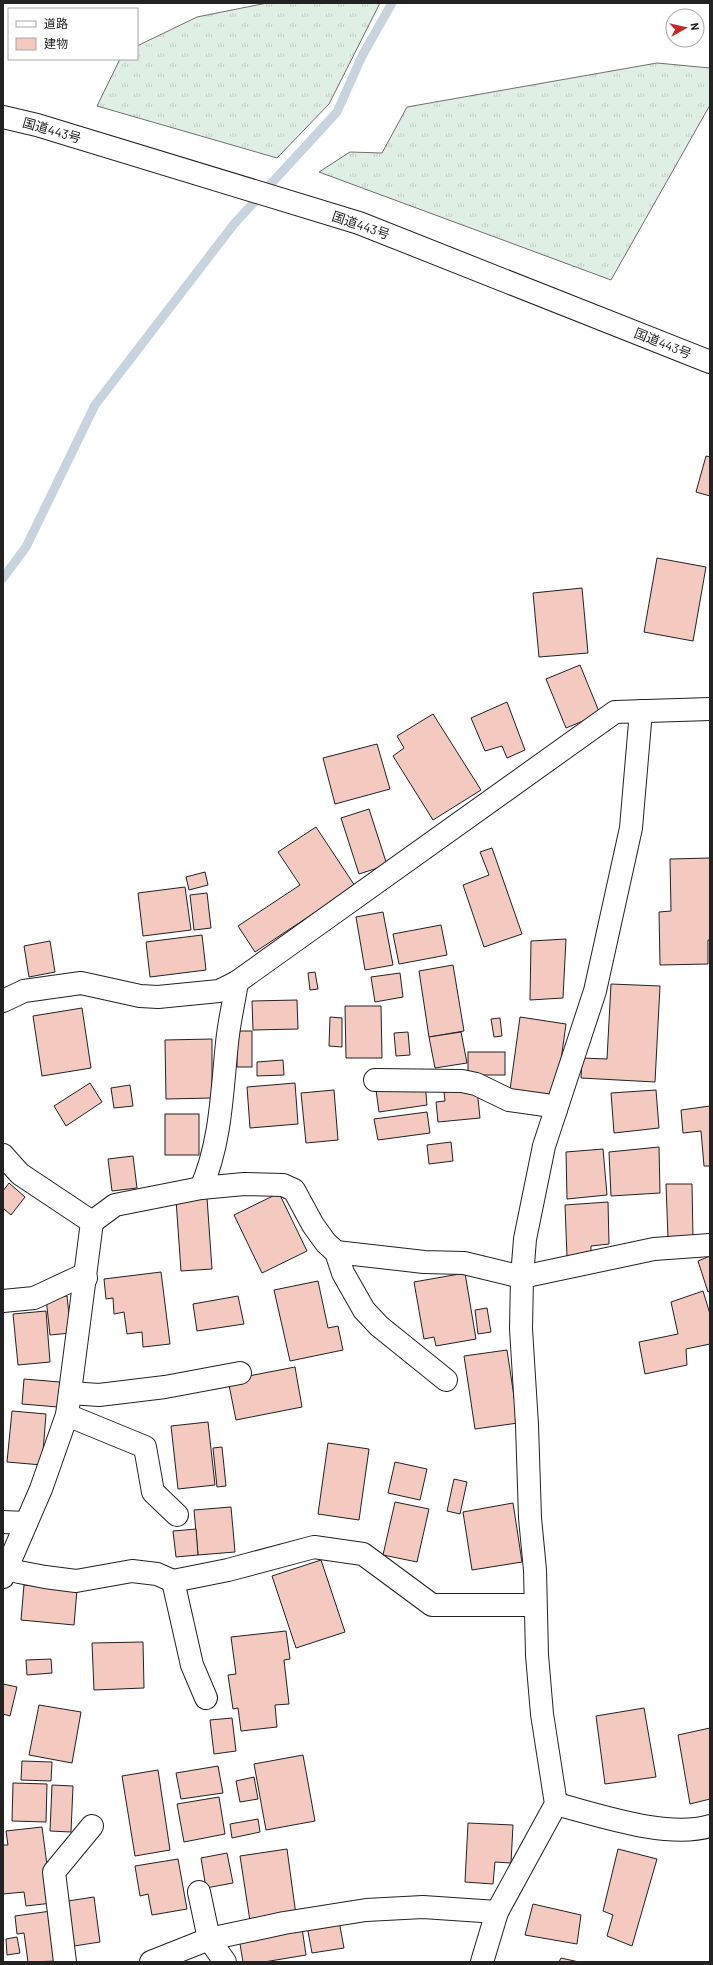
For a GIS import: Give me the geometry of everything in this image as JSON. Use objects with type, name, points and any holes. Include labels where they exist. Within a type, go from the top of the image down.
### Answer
[{"type":"main road","name":"国道443号","points":[[3,117],[37,125],[359,223],[710,362]]},
{"type":"main road","points":[[3,1001],[24,991],[81,983],[140,996],[158,997],[219,991],[237,982],[615,712],[710,709]]},
{"type":"main road","points":[[482,1962],[497,1912],[556,1804],[542,1714],[537,1655],[535,1570],[530,1518],[527,1425],[521,1329],[522,1277],[531,1203],[544,1146],[595,991],[630,828],[641,711]]},
{"type":"main road","points":[[201,1188],[206,1176],[221,1113],[227,1041],[237,982]]},
{"type":"main road","points":[[375,1080],[462,1080],[476,1084],[509,1100],[545,1105],[556,1110]]},
{"type":"main road","points":[[3,1155],[20,1174],[92,1222]]},
{"type":"main road","points":[[446,1380],[379,1326],[364,1310],[343,1273],[336,1252],[326,1243],[313,1225],[294,1190],[283,1185],[244,1184],[201,1188],[115,1204],[92,1222],[86,1278],[67,1415],[42,1489],[5,1572],[19,1572],[76,1581],[138,1571],[157,1574],[173,1581],[228,1570],[314,1547],[363,1554],[432,1605],[535,1605]]},
{"type":"main road","points":[[336,1252],[424,1262],[464,1263],[522,1277],[654,1249],[710,1245]]},
{"type":"main road","points":[[3,1301],[34,1298],[79,1276],[86,1278]]},
{"type":"main road","points":[[70,1393],[98,1395],[165,1387],[240,1373]]},
{"type":"main road","points":[[67,1415],[145,1447],[153,1492],[177,1515]]},
{"type":"main road","points":[[3,1522],[26,1523]]},
{"type":"main road","points":[[173,1581],[192,1665],[206,1698]]},
{"type":"main road","points":[[556,1804],[640,1826],[696,1830],[710,1826]]},
{"type":"main road","points":[[66,1962],[54,1872],[92,1826]]},
{"type":"main road","points":[[199,1892],[209,1939],[225,1962]]},
{"type":"main road","points":[[151,1962],[209,1939],[284,1923],[366,1910],[423,1907],[497,1912]]},
{"type":"green space","points":[[267,3],[380,3],[329,104],[277,158],[97,106],[120,60],[138,60],[138,46],[197,17]]},
{"type":"green space","points":[[657,63],[710,68],[710,105],[611,280],[319,172],[350,152],[382,153],[407,107]]},
{"type":"building","points":[[706,456],[710,457],[710,496],[696,492]]},
{"type":"building","points":[[657,558],[706,567],[693,641],[644,632]]},
{"type":"building","points":[[582,588],[588,653],[539,657],[533,593]]},
{"type":"building","points":[[580,665],[600,714],[566,728],[546,679]]},
{"type":"building","points":[[507,702],[525,750],[507,758],[502,746],[485,751],[471,718]]},
{"type":"building","points":[[433,714],[481,790],[433,820],[393,756],[404,748],[397,736]]},
{"type":"building","points":[[377,744],[390,789],[335,804],[323,758]]},
{"type":"building","points":[[369,809],[387,865],[359,874],[341,818]]},
{"type":"building","points":[[316,827],[355,886],[255,952],[238,926],[300,885],[278,852]]},
{"type":"building","points":[[492,848],[522,934],[484,947],[463,885],[489,875],[480,852]]},
{"type":"building","points":[[710,858],[710,940],[708,940],[708,964],[660,965],[659,912],[671,911],[670,859]]},
{"type":"building","points":[[205,872],[208,885],[189,890],[186,877]]},
{"type":"building","points":[[185,887],[191,930],[143,936],[138,893]]},
{"type":"building","points":[[207,893],[211,928],[194,930],[190,895]]},
{"type":"building","points":[[383,912],[393,965],[365,970],[356,917]]},
{"type":"building","points":[[441,925],[447,955],[399,964],[393,934]]},
{"type":"building","points":[[202,935],[206,970],[150,977],[146,942]]},
{"type":"building","points":[[566,939],[563,998],[530,1000],[531,941]]},
{"type":"building","points":[[50,941],[55,972],[29,977],[24,946]]},
{"type":"building","points":[[453,965],[464,1031],[429,1037],[419,971]]},
{"type":"building","points":[[315,972],[318,989],[310,990],[308,973]]},
{"type":"building","points":[[400,973],[403,997],[375,1002],[371,977]]},
{"type":"building","points":[[611,984],[660,986],[655,1082],[581,1078],[582,1058],[607,1059]]},
{"type":"building","points":[[297,1000],[298,1029],[253,1030],[252,1001]]},
{"type":"building","points":[[345,1006],[381,1006],[382,1058],[346,1058]]},
{"type":"building","points":[[82,1008],[91,1068],[42,1076],[33,1016]]},
{"type":"building","points":[[330,1017],[342,1018],[342,1047],[329,1046]]},
{"type":"building","points":[[520,1017],[566,1024],[556,1096],[510,1090]]},
{"type":"building","points":[[500,1018],[502,1036],[494,1037],[491,1019]]},
{"type":"building","points":[[237,1031],[252,1031],[252,1067],[237,1067]]},
{"type":"building","points":[[408,1032],[410,1055],[396,1056],[394,1033]]},
{"type":"building","points":[[461,1032],[467,1063],[435,1068],[429,1037]]},
{"type":"building","points":[[212,1039],[212,1098],[166,1099],[165,1040]]},
{"type":"building","points":[[468,1052],[505,1052],[505,1075],[468,1075]]},
{"type":"building","points":[[283,1060],[284,1075],[257,1076],[257,1062]]},
{"type":"building","points":[[90,1083],[102,1102],[66,1126],[54,1106]]},
{"type":"building","points":[[295,1083],[298,1124],[250,1128],[247,1087]]},
{"type":"building","points":[[425,1084],[427,1105],[379,1112],[376,1090]]},
{"type":"building","points":[[130,1085],[133,1106],[114,1108],[111,1088]]},
{"type":"building","points":[[477,1089],[480,1118],[438,1122],[436,1102],[445,1101],[444,1092]]},
{"type":"building","points":[[334,1090],[338,1140],[306,1143],[301,1093]]},
{"type":"building","points":[[656,1090],[659,1128],[614,1133],[611,1093]]},
{"type":"building","points":[[710,1106],[710,1166],[704,1166],[701,1131],[683,1133],[681,1110]]},
{"type":"building","points":[[427,1112],[430,1133],[378,1140],[374,1119]]},
{"type":"building","points":[[165,1114],[199,1114],[199,1155],[165,1155]]},
{"type":"building","points":[[451,1142],[453,1161],[429,1164],[427,1145]]},
{"type":"building","points":[[659,1147],[660,1193],[611,1196],[609,1152]]},
{"type":"building","points":[[603,1149],[607,1195],[567,1199],[566,1152]]},
{"type":"building","points":[[133,1156],[137,1188],[112,1191],[108,1159]]},
{"type":"building","points":[[9,1183],[25,1197],[11,1215],[4,1209],[3,1211],[3,1191]]},
{"type":"building","points":[[666,1184],[692,1184],[693,1239],[668,1239]]},
{"type":"building","points":[[279,1193],[307,1251],[262,1273],[234,1215]]},
{"type":"building","points":[[207,1198],[212,1269],[181,1271],[176,1200]]},
{"type":"building","points":[[608,1202],[609,1244],[591,1246],[591,1253],[567,1257],[565,1205]]},
{"type":"building","points":[[710,1256],[710,1291],[708,1292],[698,1261]]},
{"type":"building","points":[[161,1272],[170,1344],[143,1347],[142,1332],[127,1334],[124,1312],[114,1314],[113,1298],[106,1299],[104,1279]]},
{"type":"building","points":[[465,1273],[476,1339],[436,1346],[434,1337],[424,1339],[414,1282]]},
{"type":"building","points":[[318,1281],[328,1328],[338,1326],[343,1350],[290,1361],[274,1290]]},
{"type":"building","points":[[703,1291],[710,1314],[710,1344],[686,1349],[687,1365],[645,1374],[639,1342],[678,1334],[671,1302]]},
{"type":"building","points":[[67,1296],[71,1333],[50,1335],[46,1298]]},
{"type":"building","points":[[238,1296],[244,1324],[197,1331],[193,1304]]},
{"type":"building","points":[[487,1308],[491,1332],[478,1334],[475,1310]]},
{"type":"building","points":[[46,1311],[50,1362],[18,1365],[13,1314]]},
{"type":"building","points":[[507,1350],[518,1423],[475,1429],[464,1356]]},
{"type":"building","points":[[295,1367],[302,1407],[236,1420],[228,1380]]},
{"type":"building","points":[[24,1379],[60,1382],[58,1407],[22,1404]]},
{"type":"building","points":[[12,1411],[46,1414],[42,1465],[7,1462]]},
{"type":"building","points":[[208,1422],[215,1485],[178,1489],[171,1426]]},
{"type":"building","points":[[328,1443],[369,1449],[359,1520],[318,1514]]},
{"type":"building","points":[[222,1447],[226,1486],[217,1487],[213,1448]]},
{"type":"building","points":[[395,1462],[427,1469],[420,1500],[388,1493]]},
{"type":"building","points":[[454,1479],[467,1482],[460,1514],[447,1511]]},
{"type":"building","points":[[395,1502],[429,1509],[417,1562],[383,1555]]},
{"type":"building","points":[[513,1503],[522,1562],[472,1570],[463,1512]]},
{"type":"building","points":[[231,1507],[235,1552],[198,1555],[194,1510]]},
{"type":"building","points":[[196,1529],[198,1555],[176,1557],[173,1531]]},
{"type":"building","points":[[321,1560],[345,1632],[296,1648],[272,1576]]},
{"type":"building","points":[[24,1585],[77,1590],[74,1625],[21,1620]]},
{"type":"building","points":[[286,1631],[290,1659],[284,1660],[289,1704],[275,1705],[277,1727],[241,1731],[238,1708],[233,1709],[228,1675],[236,1674],[231,1637]]},
{"type":"building","points":[[143,1642],[144,1688],[94,1690],[92,1643]]},
{"type":"building","points":[[51,1659],[52,1673],[27,1675],[26,1660]]},
{"type":"building","points":[[3,1684],[17,1687],[10,1716],[3,1714]]},
{"type":"building","points":[[39,1705],[81,1712],[72,1763],[29,1755]]},
{"type":"building","points":[[644,1708],[656,1777],[605,1784],[596,1716]]},
{"type":"building","points":[[232,1718],[236,1751],[214,1754],[210,1720]]},
{"type":"building","points":[[710,1728],[710,1799],[690,1804],[678,1735]]},
{"type":"building","points":[[303,1755],[315,1821],[266,1830],[254,1764]]},
{"type":"building","points":[[22,1761],[52,1762],[51,1781],[21,1780]]},
{"type":"building","points":[[218,1766],[223,1793],[181,1799],[176,1773]]},
{"type":"building","points":[[158,1770],[170,1850],[135,1856],[122,1776]]},
{"type":"building","points":[[254,1777],[258,1799],[240,1802],[236,1781]]},
{"type":"building","points":[[13,1783],[47,1784],[46,1822],[12,1821]]},
{"type":"building","points":[[52,1785],[73,1786],[71,1832],[50,1831]]},
{"type":"building","points":[[219,1797],[225,1834],[184,1842],[177,1804]]},
{"type":"building","points":[[258,1819],[260,1832],[232,1838],[230,1824]]},
{"type":"building","points":[[468,1823],[513,1825],[511,1863],[495,1862],[493,1884],[465,1882]]},
{"type":"building","points":[[42,1827],[52,1903],[26,1906],[24,1892],[3,1894],[3,1845],[8,1845],[6,1831]]},
{"type":"building","points":[[287,1849],[296,1915],[250,1921],[240,1856]]},
{"type":"building","points":[[618,1849],[657,1859],[632,1946],[607,1936],[613,1915],[603,1911]]},
{"type":"building","points":[[227,1853],[233,1883],[206,1888],[201,1858]]},
{"type":"building","points":[[178,1859],[187,1909],[152,1915],[148,1894],[140,1896],[135,1866]]},
{"type":"building","points":[[94,1897],[100,1942],[74,1946],[68,1901]]},
{"type":"building","points":[[533,1904],[581,1915],[577,1944],[525,1935]]},
{"type":"building","points":[[51,1911],[58,1961],[28,1962],[24,1933],[17,1934],[15,1916]]},
{"type":"building","points":[[339,1921],[344,1948],[312,1953],[307,1926]]},
{"type":"building","points":[[302,1928],[306,1955],[264,1962],[243,1962],[239,1938]]},
{"type":"building","points":[[17,1937],[20,1953],[7,1955],[6,1939]]},
{"type":"building","points":[[561,1958],[579,1962],[559,1962]]},
{"type":"waterway","points":[[3,578],[26,547],[95,405],[234,224],[337,112],[362,56],[392,3]]}]
